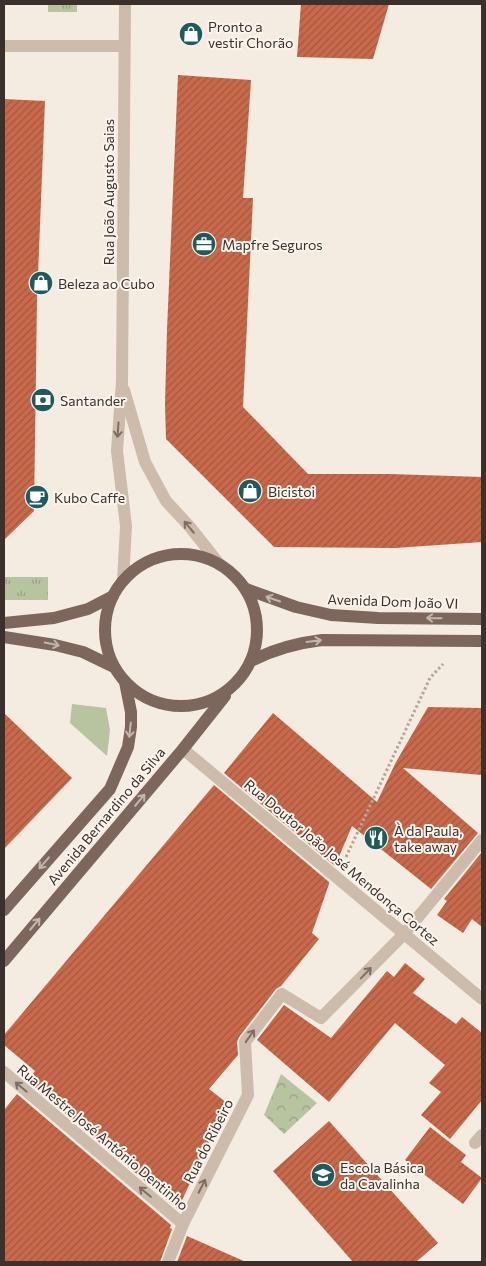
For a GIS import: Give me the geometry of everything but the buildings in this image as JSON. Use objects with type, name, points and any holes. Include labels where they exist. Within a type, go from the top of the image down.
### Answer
[{"type":"main road","points":[[179,554],[200,557],[220,565],[234,575],[246,589],[254,606],[257,625],[256,642],[251,661],[242,676],[230,689],[210,701],[188,706],[172,705],[143,696],[125,682],[114,667],[106,644],[106,619],[114,596],[123,581],[139,567],[158,558],[179,554]]},
{"type":"main road","name":"Avenida Dom João VI","points":[[246,589],[296,607],[331,615],[378,618],[482,619]]},
{"type":"main road","points":[[4,623],[54,618],[88,609],[114,596]]},
{"type":"main road","points":[[4,637],[55,645],[83,652],[114,667]]},
{"type":"main road","points":[[251,661],[266,653],[290,645],[322,640],[482,641]]},
{"type":"main road","name":"Avenida Bernardino da Silva","points":[[4,910],[110,789],[128,747],[131,727],[131,712],[125,682]]},
{"type":"main road","name":"Avenida Bernardino da Silva","points":[[4,961],[183,749],[230,689]]},
{"type":"street","name":"Rua João Augusto Saias","points":[[122,381],[125,4]]},
{"type":"street","points":[[4,46],[124,46]]},
{"type":"street","points":[[122,381],[145,462],[166,501],[190,527],[220,565]]},
{"type":"street","points":[[122,381],[117,451],[126,526],[123,581]]},
{"type":"street","name":"Rua Doutor João José Mendonça Cortez","points":[[183,749],[482,999]]},
{"type":"street","points":[[404,934],[482,840]]},
{"type":"street","name":"Rua do Ribeiro","points":[[168,1262],[182,1224],[248,1095],[245,1042],[282,994],[321,1018],[404,934]]},
{"type":"street","name":"Rua Mestre José António Dentinho","points":[[4,1072],[182,1224]]},
{"type":"path","points":[[337,878],[430,678],[445,662]]},
{"type":"green space","points":[[48,4],[77,4],[77,12],[48,12]]},
{"type":"green space","points":[[4,577],[48,577],[48,600],[4,600]]},
{"type":"green space","points":[[72,704],[106,708],[110,730],[107,756],[70,723]]},
{"type":"green space","points":[[281,1074],[317,1103],[284,1134],[264,1115]]},
{"type":"place","name":"Pronto a vestir Chorão","points":[[191,34]]},
{"type":"place","name":"Mapfre Seguros","points":[[204,244]]},
{"type":"place","name":"Beleza ao Cubo","points":[[41,283]]},
{"type":"place","name":"Santander","points":[[43,400]]},
{"type":"place","name":"Bicistoi","points":[[250,491]]},
{"type":"place","name":"Kubo Caffe","points":[[37,497]]},
{"type":"place","name":"À da Paula, take away","points":[[376,838]]},
{"type":"place","name":"Escola Básica da Cavalinha","points":[[323,1175]]}]
